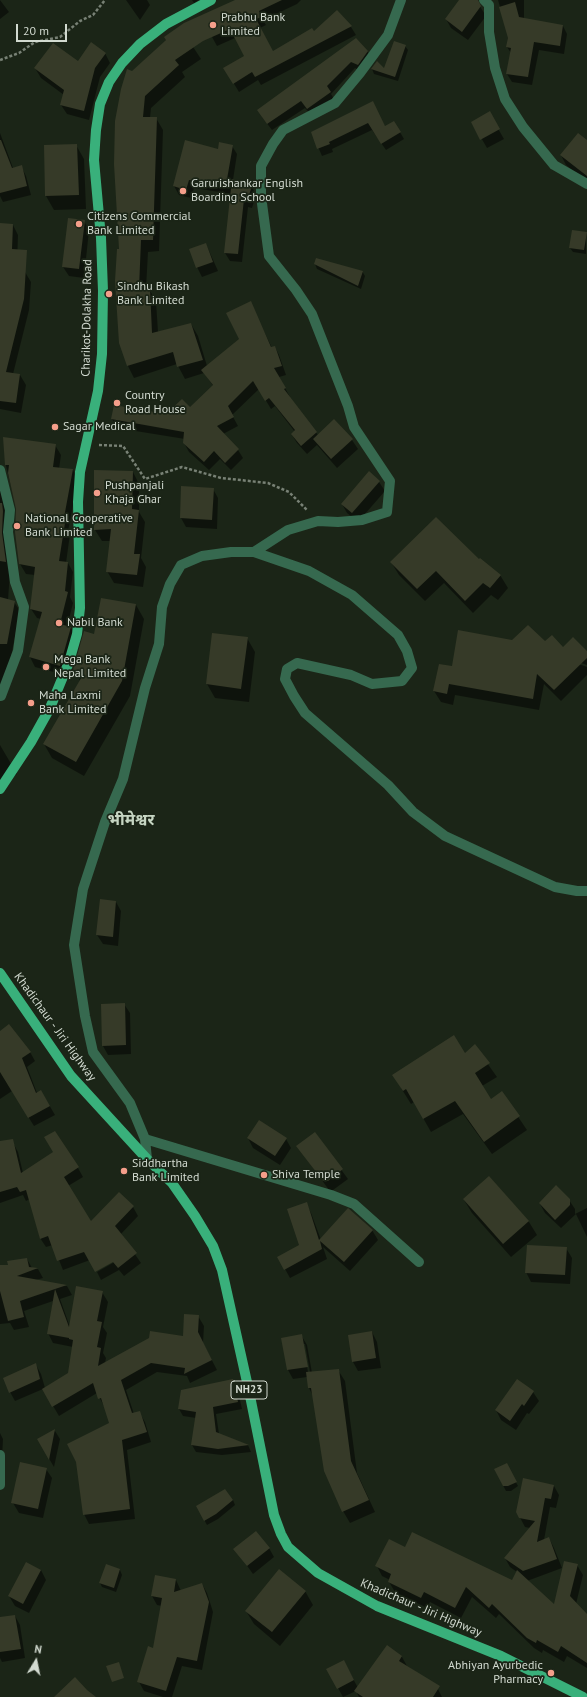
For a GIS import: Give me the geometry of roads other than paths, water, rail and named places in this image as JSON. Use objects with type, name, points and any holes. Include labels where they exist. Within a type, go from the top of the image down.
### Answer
[{"type":"main road","name":"Charikot-Dolakha Road","points":[[0,790],[31,742],[50,708],[69,662],[77,634],[80,600],[78,502],[80,472],[98,391],[102,354],[103,291],[101,238],[94,160],[96,130],[100,104],[109,82],[122,63],[140,44],[166,24],[211,0]]},
{"type":"main road","name":"Khadichaur - Jiri Highway","points":[[0,973],[71,1076],[146,1159],[172,1183],[195,1216],[213,1246],[222,1270],[249,1391],[274,1516],[288,1547],[318,1573],[377,1606],[501,1656],[583,1697]]},
{"type":"street","points":[[254,552],[288,530],[318,521],[338,522],[362,520],[387,512],[390,481],[354,427],[348,406],[312,314],[296,290],[269,256],[261,196],[261,166],[273,144],[283,130],[335,103],[388,35],[401,0]]},
{"type":"street","points":[[484,0],[488,5],[490,39],[495,68],[505,99],[523,127],[554,165],[587,184]]},
{"type":"street","points":[[0,470],[10,510],[8,532],[15,582],[24,607],[18,651],[1,696]]},
{"type":"street","points":[[146,1159],[145,1139],[130,1103],[93,1052],[85,1016],[74,945],[83,889],[105,822],[123,779],[145,688],[159,644],[162,607],[170,584],[182,565],[202,556],[231,552],[254,552],[309,571],[352,595],[398,634],[407,651],[412,668],[402,681],[372,684],[351,675],[297,663],[287,669],[285,679],[305,713],[388,785],[413,812],[445,836],[555,887],[577,891],[587,891]]},
{"type":"street","points":[[145,1139],[331,1195],[354,1204],[419,1262]]},
{"type":"street","points":[[0,1455],[0,1485]]},
{"type":"place","name":"Prabhu Bank Limited","points":[[213,25]]},
{"type":"place","name":"Garurishankar English Boarding School","points":[[183,191]]},
{"type":"place","name":"Citizens Commercial Bank Limited","points":[[79,224]]},
{"type":"place","name":"Sindhu Bikash Bank Limited","points":[[109,294]]},
{"type":"place","name":"Country Road House","points":[[117,403]]},
{"type":"place","name":"Sagar Medical","points":[[55,427]]},
{"type":"place","name":"Pushpanjali Khaja Ghar","points":[[97,493]]},
{"type":"place","name":"National Cooperative Bank Limited","points":[[17,526]]},
{"type":"place","name":"Nabil Bank","points":[[59,623]]},
{"type":"place","name":"Mega Bank Nepal Limited","points":[[46,667]]},
{"type":"place","name":"Maha Laxmi Bank Limited","points":[[31,703]]},
{"type":"place","name":"Siddhartha Bank Limited","points":[[124,1171]]},
{"type":"place","name":"Shiva Temple","points":[[264,1175]]},
{"type":"place","name":"Abhiyan Ayurbedic Pharmacy","points":[[551,1673]]},
{"type":"district","name":"भीमेश्वर","points":[[131,820]]}]
